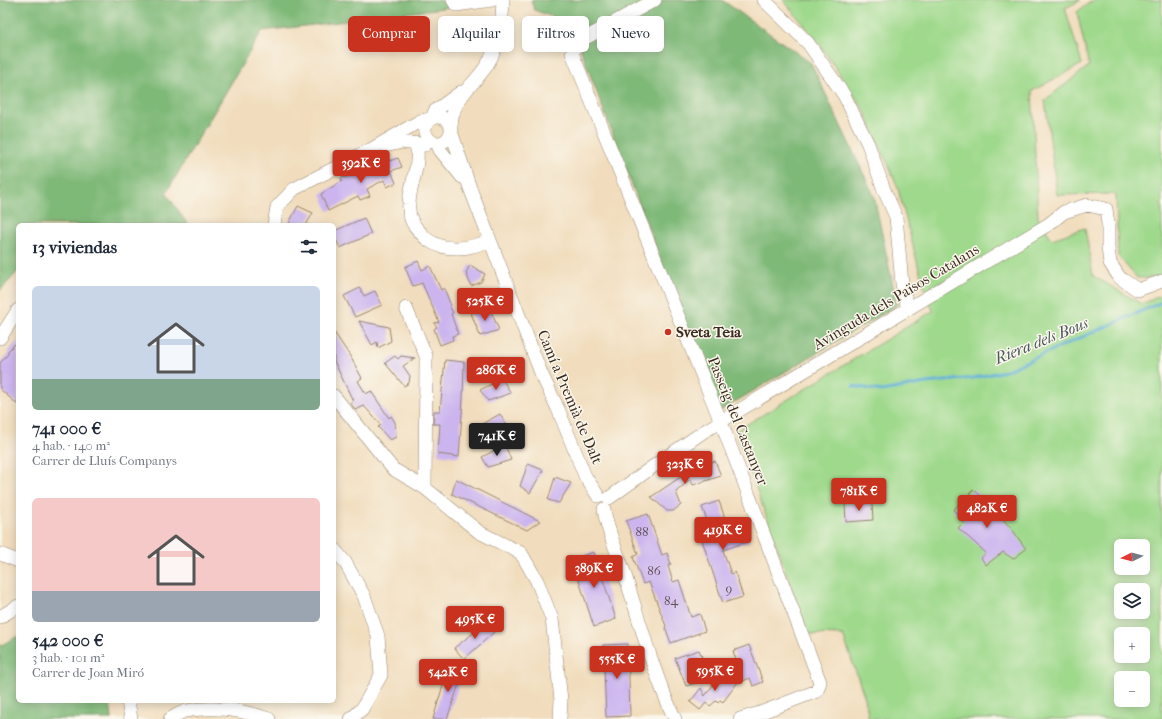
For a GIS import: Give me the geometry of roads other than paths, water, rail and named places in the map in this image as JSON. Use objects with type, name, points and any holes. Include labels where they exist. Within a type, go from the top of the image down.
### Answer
[{"type":"street","points":[[453,0],[456,5],[492,0]]},
{"type":"street","name":"Camí a Premià de Dalt","points":[[502,0],[500,36],[494,52],[487,66],[456,104],[451,115],[451,129],[470,188],[541,373],[558,409],[585,476],[604,501],[606,521],[664,696],[675,719]]},
{"type":"street","name":"Passeig del Castanyer","points":[[655,0],[580,41],[572,53],[758,514],[820,682],[817,691],[740,719]]},
{"type":"street","points":[[764,0],[808,43],[844,96],[868,144],[884,190],[896,217],[902,284],[908,309]]},
{"type":"street","name":"Camí a Premià de Dalt","points":[[432,118],[435,112],[472,84]]},
{"type":"street","points":[[274,223],[276,207],[294,189],[370,150],[420,121],[439,117],[443,118],[449,123],[451,129],[447,139],[444,142],[429,145],[416,143],[396,143],[370,150]]},
{"type":"street","points":[[432,118],[427,122],[424,130],[428,138],[436,143]]},
{"type":"street","points":[[416,143],[418,152],[417,166],[411,186],[408,205],[412,224],[428,240],[444,247],[467,248],[490,242]]},
{"type":"street","name":"Camí a Premià de Dalt","points":[[436,143],[470,188]]},
{"type":"street","name":"Avinguda dels Països Catalans","points":[[604,501],[721,422],[1049,224],[1064,212],[1087,205],[1106,210],[1110,263],[1120,278],[1138,290],[1162,281]]},
{"type":"street","points":[[406,308],[426,356],[425,488]]},
{"type":"street","points":[[0,338],[16,313]]},
{"type":"street","points":[[336,398],[393,469],[425,488],[479,532],[520,554],[536,579],[552,619],[561,700],[560,719]]},
{"type":"street","points":[[336,551],[345,562],[364,596],[378,636],[381,675],[362,709],[351,719]]},
{"type":"street","points":[[0,554],[16,560]]},
{"type":"street","points":[[0,617],[16,607]]},
{"type":"street","points":[[128,703],[131,719]]},
{"type":"street","points":[[170,719],[185,712],[205,709],[227,710],[269,719]]},
{"type":"waterway","name":"Riera dels Bous","points":[[853,386],[882,391],[926,383],[973,378],[1005,371],[1162,302]]},
{"type":"place","name":"Sveta Teia","points":[[668,332]]}]
